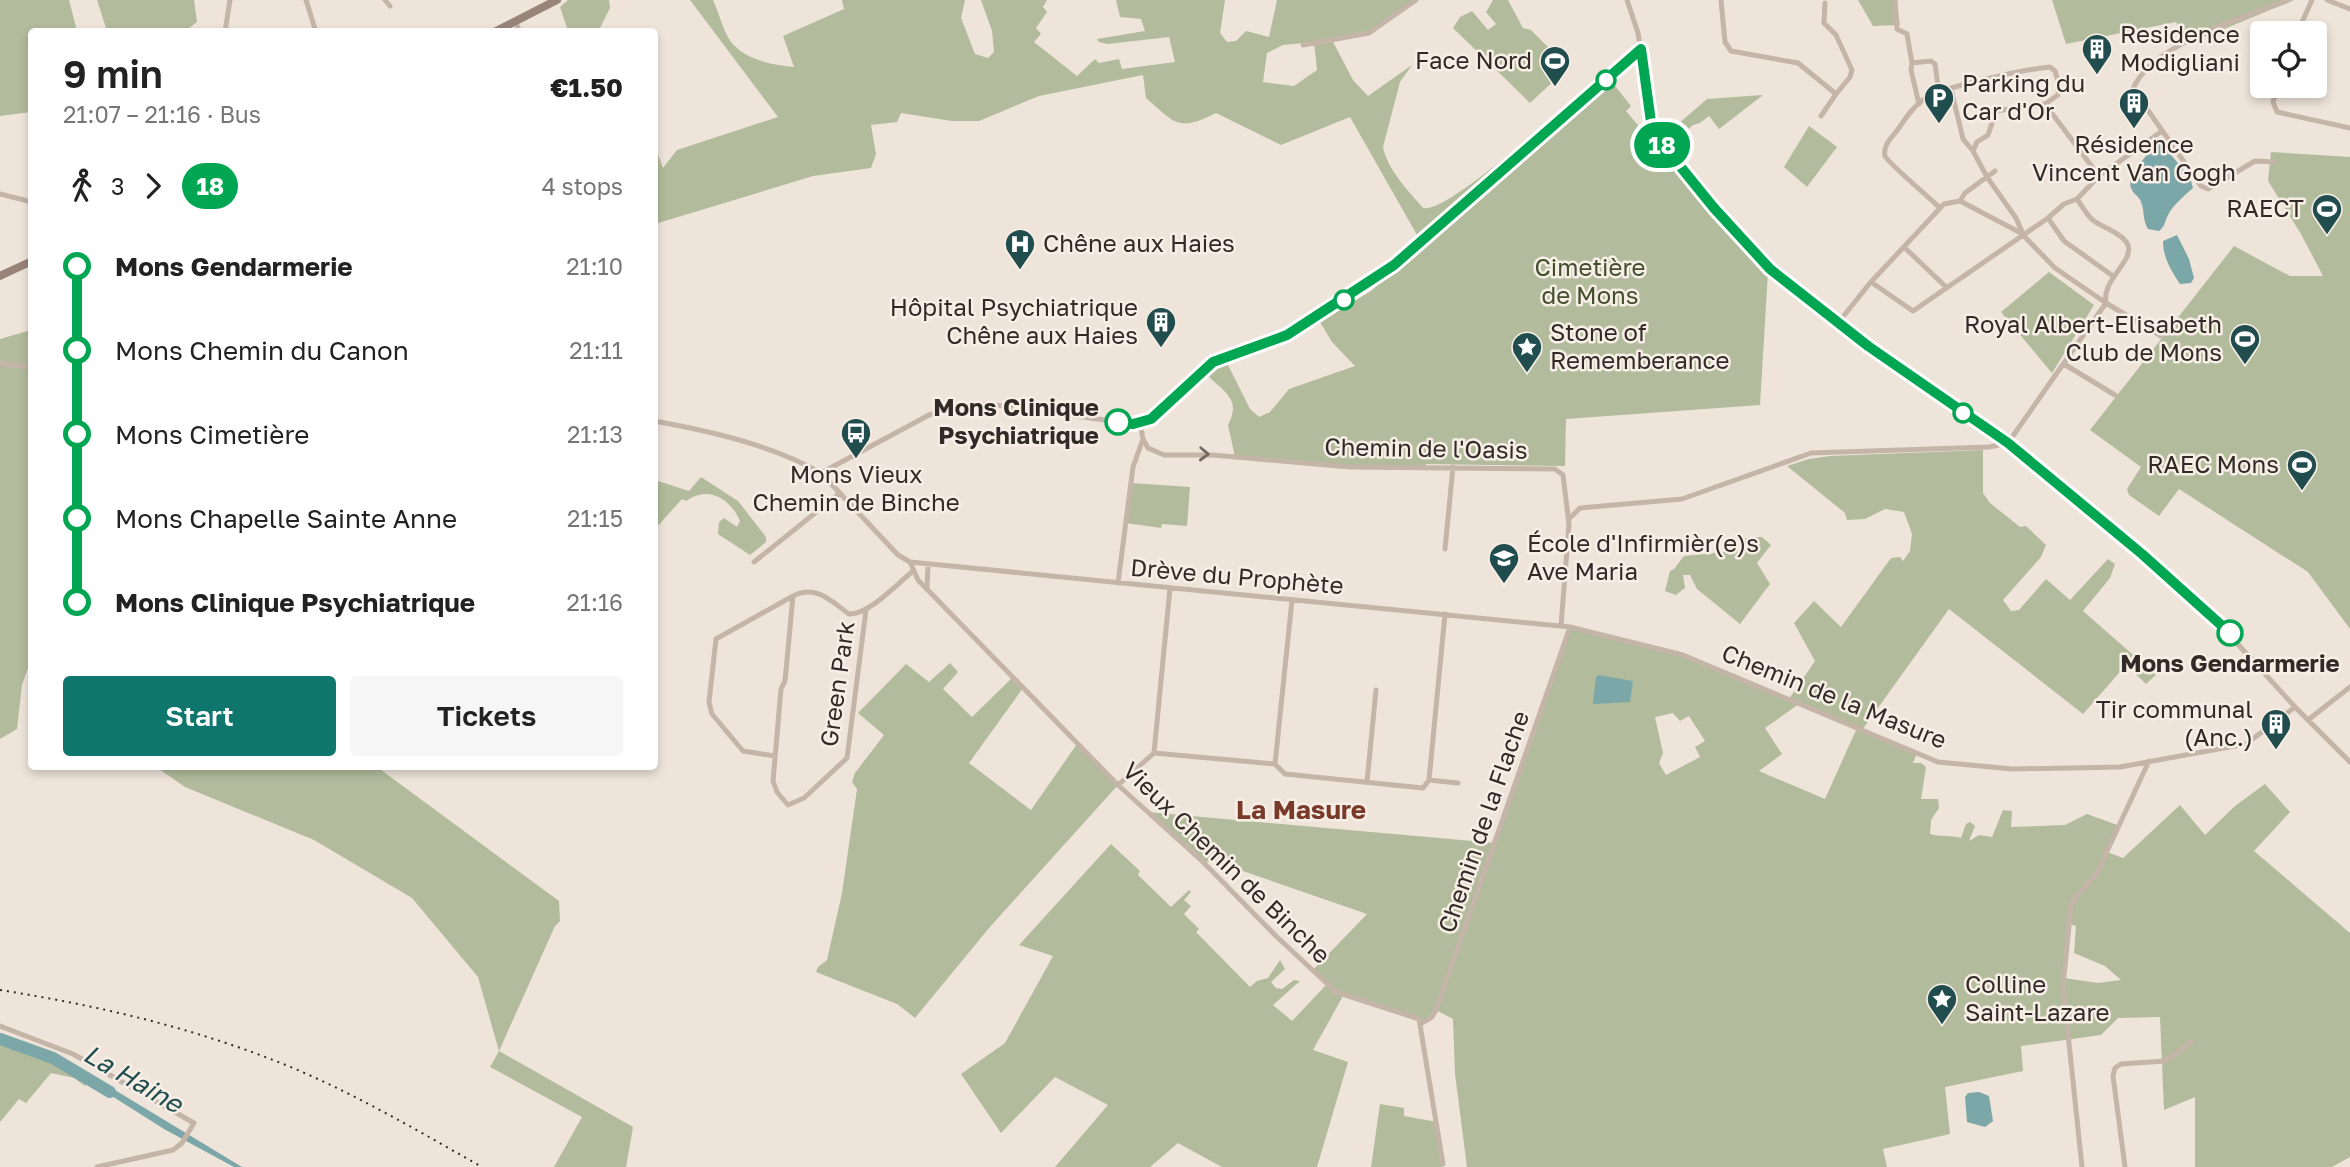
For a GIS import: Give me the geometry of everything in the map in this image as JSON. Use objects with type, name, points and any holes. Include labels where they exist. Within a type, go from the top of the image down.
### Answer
[{"type":"main road","points":[[502,28],[558,0]]},
{"type":"main road","points":[[0,276],[28,263]]},
{"type":"street","points":[[226,28],[230,0]]},
{"type":"street","points":[[306,0],[315,28]]},
{"type":"street","points":[[385,0],[390,6]]},
{"type":"street","points":[[1303,45],[1369,33],[1416,0]]},
{"type":"street","points":[[1627,0],[1638,33],[1651,122],[1658,139],[1751,251],[1868,346],[2008,443],[2142,554],[2216,619],[2295,708],[2350,762]]},
{"type":"street","points":[[1721,0],[1725,42],[1731,51],[1798,63],[1836,94]]},
{"type":"street","points":[[1895,0],[1897,29],[1907,34],[1911,70],[1919,104]]},
{"type":"street","points":[[2274,162],[2255,161],[2208,189],[2201,186],[2133,89],[2139,75],[2185,41],[2289,0]]},
{"type":"street","points":[[2302,21],[2312,0]]},
{"type":"street","points":[[2327,0],[2350,9]]},
{"type":"street","points":[[1821,116],[1850,77],[1852,69],[1836,36],[1824,23],[1825,3]]},
{"type":"street","points":[[515,21],[518,28]]},
{"type":"street","points":[[821,473],[929,415],[962,406],[988,404],[1140,423],[1156,415],[1213,362],[1287,335],[1394,265],[1641,49]]},
{"type":"street","points":[[1912,63],[1931,61],[1935,64],[1939,93]]},
{"type":"street","points":[[1940,208],[1919,186],[1888,162],[1885,156],[1888,142],[1919,104],[1951,89],[2050,67],[2055,71],[2058,95],[2045,104],[1996,111],[1988,135],[1977,142],[1973,151]]},
{"type":"street","points":[[1951,89],[1963,139],[2016,218],[2023,234]]},
{"type":"street","points":[[2274,98],[2274,109],[2280,113],[2350,128]]},
{"type":"street","points":[[2045,104],[2099,176]]},
{"type":"street","points":[[1871,282],[1910,311],[2048,218],[2064,204],[2077,199],[2099,176],[2162,131]]},
{"type":"street","points":[[1960,201],[1965,193],[1995,171]]},
{"type":"street","points":[[0,194],[28,201]]},
{"type":"street","points":[[1569,524],[1573,513],[1580,508],[1682,499],[1811,453],[1989,447],[2008,443],[2106,303],[2104,293],[2129,255],[2126,240],[2092,219],[2077,199]]},
{"type":"street","points":[[1838,323],[1871,282],[1940,208],[1944,204],[1960,201],[2023,234],[2055,268],[2161,336]]},
{"type":"street","points":[[2048,218],[2064,241],[2113,276]]},
{"type":"street","points":[[1904,247],[1946,287]]},
{"type":"street","points":[[0,363],[28,367]]},
{"type":"street","points":[[2064,364],[2115,396]]},
{"type":"street","name":"Vieux Chemin de Binche","points":[[658,422],[767,449],[821,473],[898,555],[910,562],[928,590],[1118,785],[1203,862],[1336,992],[1407,1013],[1422,1023]]},
{"type":"street","points":[[1118,583],[1133,467],[1143,439],[1140,423]]},
{"type":"street","name":"Chemin de l'Oasis","points":[[1143,439],[1148,447],[1164,455],[1213,454],[1335,467],[1555,469],[1563,475],[1570,511],[1561,626]]},
{"type":"street","points":[[1445,549],[1453,467]]},
{"type":"street","points":[[754,562],[840,493]]},
{"type":"street","name":"Drève du Prophète","points":[[910,562],[1561,626]]},
{"type":"street","points":[[928,565],[928,590]]},
{"type":"street","name":"Green Park","points":[[866,610],[847,758],[804,798],[788,805],[774,786],[793,596],[807,591],[818,592],[849,614],[866,610],[914,571]]},
{"type":"street","points":[[1118,785],[1154,752],[1170,588]]},
{"type":"street","points":[[775,756],[743,751],[712,714],[709,702],[714,649],[720,635],[793,596]]},
{"type":"street","points":[[1275,764],[1292,600]]},
{"type":"street","points":[[1154,752],[1275,764],[1285,774],[1423,788],[1430,780],[1446,614]]},
{"type":"street","name":"Chemin de la Masure","points":[[1561,626],[1683,655],[1931,761],[2052,770],[2106,768],[2246,744],[2295,708]]},
{"type":"street","name":"Chemin de la Flache","points":[[1422,1023],[1432,1017],[1436,1010],[1570,627]]},
{"type":"street","points":[[2308,720],[2350,687]]},
{"type":"street","points":[[1367,782],[1376,690]]},
{"type":"street","points":[[2082,1167],[2063,986],[2070,911],[2074,897],[2096,875],[2149,761]]},
{"type":"street","points":[[1430,780],[1458,783]]},
{"type":"street","points":[[1422,1023],[1443,1164]]},
{"type":"street","points":[[0,1026],[93,1065],[194,1123],[182,1143],[173,1150],[97,1167]]},
{"type":"street","points":[[2125,1167],[2113,1076],[2115,1068],[2121,1064],[2165,1061],[2191,1042]]},
{"type":"green space","points":[[0,0],[69,0],[76,28],[28,28],[28,112],[0,116]]},
{"type":"green space","points":[[97,0],[194,0],[197,22],[189,28],[106,28]]},
{"type":"green space","points":[[568,0],[609,0],[610,8],[600,28],[567,28],[560,7]]},
{"type":"green space","points":[[690,0],[713,0],[728,38],[744,53],[769,63],[794,67],[783,36],[844,9],[842,0],[965,0],[961,18],[975,54],[988,58],[994,52],[992,31],[981,0],[1047,0],[1043,7],[1047,12],[1036,28],[1041,34],[1034,42],[1077,76],[1095,59],[1099,63],[1119,59],[1122,69],[1175,62],[1169,37],[1108,44],[1099,42],[1097,39],[1145,31],[1141,19],[1120,17],[1116,0],[1225,0],[1220,33],[1227,42],[1236,41],[1246,31],[1269,37],[1277,0],[1416,0],[1376,29],[1332,40],[1353,80],[1368,96],[1412,65],[1400,82],[1383,147],[1394,172],[1423,208],[1433,207],[1466,187],[1550,121],[1554,126],[1421,242],[1350,117],[1281,145],[1216,113],[1193,122],[1171,119],[1146,98],[1143,75],[1039,96],[979,121],[952,121],[901,113],[897,122],[871,125],[876,154],[871,168],[813,176],[658,223],[658,155],[663,168],[677,150],[778,117]],"holes":[[[1314,42],[1317,70],[1294,86],[1263,82],[1267,53],[1283,45]]]},
{"type":"green space","points":[[1493,0],[1508,0],[1523,28],[1531,30],[1563,62],[1553,71],[1558,77],[1530,103],[1453,28],[1460,17],[1472,11],[1488,30],[1496,24],[1486,12]]},
{"type":"green space","points":[[1858,0],[1896,0],[1900,25],[1873,26]]},
{"type":"green space","points":[[2052,0],[2294,0],[2188,44],[2176,22],[2066,44]]},
{"type":"green space","name":"Cimetière de Mons","points":[[1611,81],[1631,106],[1626,111],[1712,214],[1768,272],[1760,405],[1566,419],[1565,466],[1426,464],[1425,467],[1350,467],[1235,457],[1228,425],[1232,416],[1232,402],[1225,391],[1206,374],[1227,363],[1250,409],[1259,417],[1270,412],[1289,389],[1355,366],[1332,342],[1320,322],[1371,291]]},
{"type":"green space","points":[[1763,95],[1719,129],[1709,116],[1693,125],[1671,144],[1664,136],[1707,99]]},
{"type":"green space","points":[[1809,126],[1837,147],[1807,187],[1784,167]]},
{"type":"green space","name":"Royal Albert-Elisabeth Club de Mons","points":[[2271,152],[2350,157],[2350,629],[2308,572],[2179,489],[2159,516],[2129,495],[2127,489],[2141,467],[2090,430],[2234,246],[2290,276],[2323,276],[2268,181]]},
{"type":"green space","points":[[2049,272],[2094,305],[2052,373],[2001,312]]},
{"type":"green space","points":[[28,331],[28,668],[22,685],[17,729],[0,739],[0,339]]},
{"type":"green space","points":[[1983,450],[1983,493],[1990,503],[2020,527],[2026,526],[2046,545],[2041,557],[2003,600],[2011,611],[2019,610],[2046,579],[2070,600],[2108,559],[2115,564],[2110,578],[2083,611],[2156,675],[2146,684],[2126,665],[2083,714],[1949,609],[1862,730],[1916,755],[1913,763],[1921,763],[1926,767],[1921,799],[1938,799],[1939,808],[1931,820],[1930,834],[1961,838],[1966,824],[1970,822],[1975,826],[1969,841],[1979,835],[1992,837],[2003,810],[2012,811],[2011,827],[2065,825],[2087,814],[2120,826],[2107,852],[2123,858],[2180,805],[2205,835],[2235,806],[2265,784],[2290,812],[2254,851],[2350,933],[2350,1157],[2332,1167],[2195,1167],[2195,1097],[2164,1110],[2160,1017],[2118,1018],[2101,1035],[2021,1046],[2023,1071],[1945,1087],[1950,1134],[1883,1149],[1887,1167],[1467,1167],[1455,1074],[1453,1019],[1436,1010],[1422,1023],[1419,1019],[1343,996],[1313,1050],[1348,1062],[1317,1167],[1222,1167],[1178,1143],[1150,1167],[1055,1167],[1108,1105],[1055,1077],[1001,1133],[961,1074],[1005,1043],[1053,956],[1019,945],[1111,844],[1140,871],[1138,875],[1171,907],[1189,890],[1191,892],[1184,900],[1191,906],[1184,914],[1199,929],[1196,932],[1250,987],[1257,981],[1268,978],[1280,960],[1285,969],[1271,982],[1276,988],[1282,989],[1294,980],[1300,981],[1273,1005],[1292,1021],[1327,984],[1313,970],[1367,914],[1214,861],[1203,862],[1147,812],[1495,843],[1570,627],[1683,655],[1789,699],[1815,661],[1794,623],[1814,601],[1841,627],[1891,558],[1900,557],[1903,561],[1910,551],[1912,534],[1904,512],[1885,509],[1865,519],[1847,520],[1845,513],[1787,466],[1830,456]],"holes":[[[1799,704],[1857,728],[1825,799],[1759,771],[1782,754],[1765,728]],[[1673,713],[1680,721],[1689,716],[1705,741],[1695,747],[1700,757],[1666,775],[1659,763],[1663,753],[1655,717]],[[2070,924],[2076,926],[2074,953],[2105,966],[2121,980],[2098,983],[2064,978]]]},
{"type":"green space","points":[[701,477],[738,501],[766,537],[766,542],[750,555],[718,534],[719,522],[724,518],[737,527],[740,521],[724,500],[710,494],[694,496],[686,501],[682,499],[658,526],[658,481],[689,491]]},
{"type":"green space","points":[[1131,483],[1190,487],[1187,526],[1162,524],[1161,528],[1126,523]]},
{"type":"green space","points":[[1762,537],[1771,545],[1757,563],[1770,584],[1740,624],[1697,589],[1690,575],[1683,575],[1685,588],[1676,595],[1665,591],[1670,571],[1684,556],[1743,550],[1743,539]]},
{"type":"green space","points":[[950,663],[958,672],[943,689],[972,717],[1013,677],[1023,688],[969,763],[1031,810],[1077,744],[1118,785],[989,928],[915,1018],[897,1004],[816,972],[827,960],[842,893],[857,789],[852,782],[855,773],[884,735],[858,713],[906,664],[929,682]]},
{"type":"green space","points":[[160,770],[381,770],[559,901],[560,921],[555,926],[499,1051],[478,977],[412,898],[314,840],[185,787]]},
{"type":"green space","points":[[0,1034],[51,1052],[92,1077],[85,1086],[74,1078],[51,1073],[26,1103],[19,1099],[0,1122]]},
{"type":"green space","points":[[499,1051],[633,1127],[626,1167],[554,1167],[582,1117],[490,1067]]},
{"type":"green space","points":[[1380,1104],[1404,1108],[1404,1116],[1437,1122],[1442,1167],[1371,1167]]},
{"type":"water","points":[[2159,141],[2190,177],[2193,188],[2179,200],[2159,231],[2148,229],[2141,202],[2130,183],[2140,164]]},
{"type":"water","points":[[2177,235],[2189,259],[2194,278],[2191,283],[2180,284],[2164,253],[2163,241]]},
{"type":"water","points":[[1599,675],[1633,681],[1630,702],[1593,704],[1596,677]]},
{"type":"water","points":[[100,1081],[242,1167],[234,1167],[164,1129],[96,1086]]},
{"type":"water","points":[[1979,1092],[1989,1096],[1993,1121],[1985,1127],[1967,1122],[1965,1097],[1968,1093]]},
{"type":"waterway","name":"La Haine","points":[[0,1039],[53,1058],[110,1092]]},
{"type":"railway","points":[[0,990],[149,1020],[258,1054],[342,1090],[482,1167]]},
{"type":"bus line","name":"18","points":[[1118,422],[1133,424],[1151,419],[1213,362],[1287,335],[1394,265],[1641,49],[1653,131],[1702,195],[1751,251],[1859,340],[2008,443],[2142,554],[2230,633]]},
{"type":"place","name":"Residence Modigliani","points":[[2097,76]]},
{"type":"place","name":"Face Nord","points":[[1555,88]]},
{"type":"place","name":"Parking du Car d'Or","points":[[1939,125]]},
{"type":"place","name":"Résidence Vincent Van Gogh","points":[[2134,130]]},
{"type":"place","name":"RAECT","points":[[2327,236]]},
{"type":"place","name":"Chêne aux Haies","points":[[1020,271]]},
{"type":"place","name":"Hôpital Psychiatrique Chêne aux Haies","points":[[1161,349]]},
{"type":"place","name":"Royal Albert-Elisabeth Club de Mons","points":[[2245,366]]},
{"type":"place","name":"Stone of Rememberance","points":[[1527,374]]},
{"type":"place","name":"Mons Clinique Psychiatrique","points":[[1118,422]]},
{"type":"place","name":"Mons Vieux Chemin de Binche","points":[[856,460]]},
{"type":"place","name":"RAEC Mons","points":[[2302,492]]},
{"type":"place","name":"École d'Infirmièr(e)s Ave Maria","points":[[1504,585]]},
{"type":"place","name":"Mons Gendarmerie","points":[[2230,633]]},
{"type":"place","name":"Tir communal (Anc.)","points":[[2276,751]]},
{"type":"place","name":"Colline Saint-Lazare","points":[[1942,1026]]},
{"type":"district","name":"La Masure","points":[[1301,810]]}]
